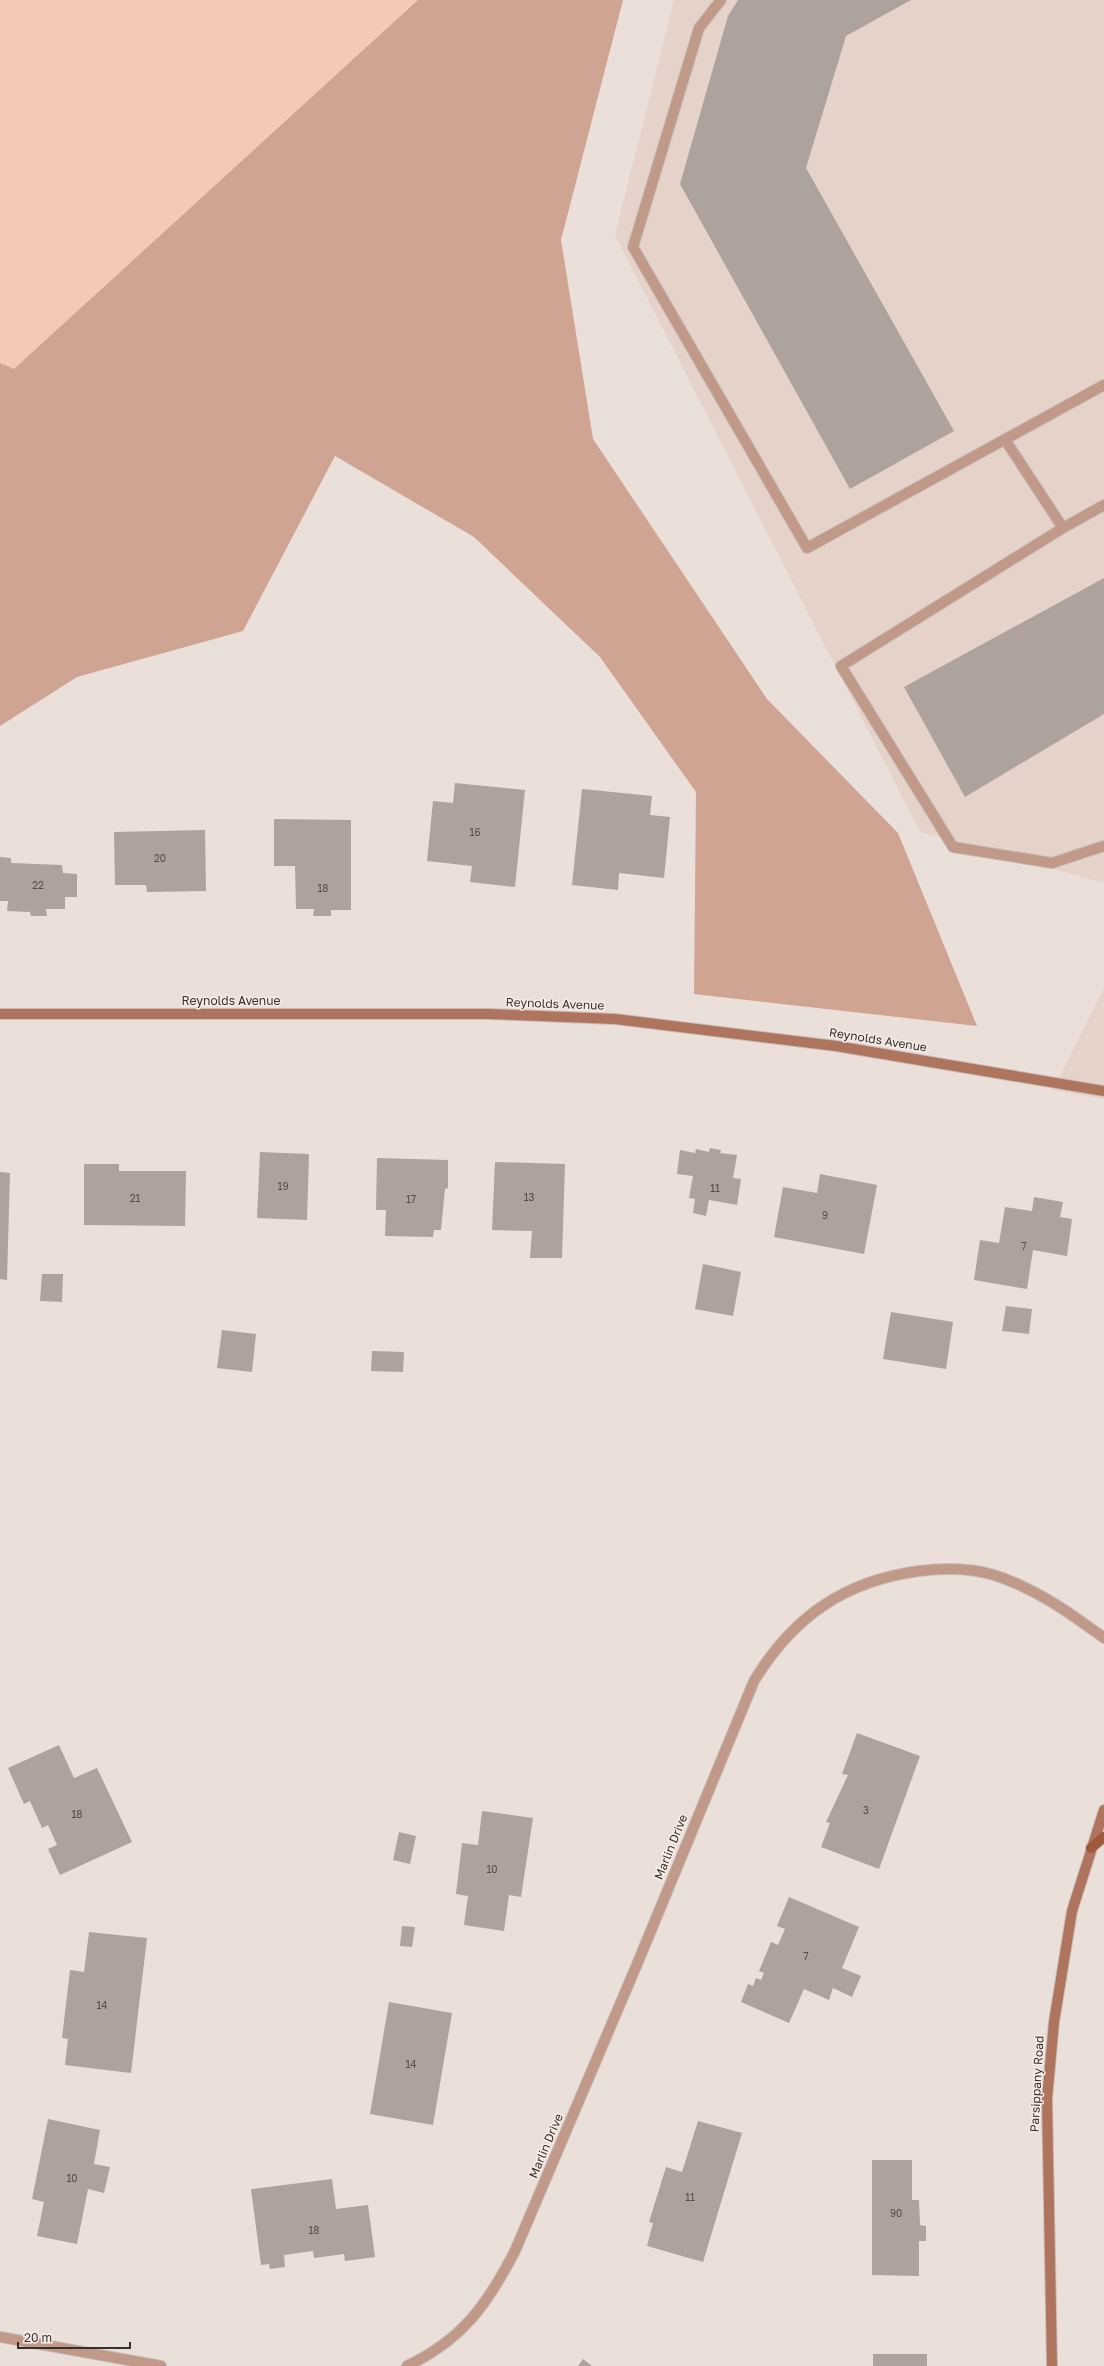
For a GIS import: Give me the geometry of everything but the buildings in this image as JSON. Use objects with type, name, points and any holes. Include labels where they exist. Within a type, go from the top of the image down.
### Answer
[{"type":"main road","points":[[1091,1848],[1104,1837]]},
{"type":"street","points":[[721,0],[699,28],[633,247],[806,548],[1006,441],[1104,385]]},
{"type":"street","points":[[1006,441],[1063,528]]},
{"type":"street","points":[[1104,505],[1063,528],[841,666],[953,847],[1052,863],[1104,846]]},
{"type":"street","name":"Reynolds Avenue","points":[[0,1014],[488,1014],[614,1019],[836,1046],[1104,1091]]},
{"type":"street","name":"Marlin Drive","points":[[407,2366],[432,2354],[471,2321],[507,2265],[632,1976],[754,1681],[768,1659],[796,1627],[822,1605],[844,1592],[867,1582],[892,1575],[932,1570],[968,1570],[993,1575],[1040,1594],[1104,1638]]},
{"type":"street","name":"Parsippany Road","points":[[1052,2366],[1047,2100],[1054,2022],[1072,1911],[1104,1810]]},
{"type":"street","points":[[0,2337],[161,2366]]},
{"type":"shaded area","points":[[0,0],[418,0],[14,370],[0,363]]},
{"type":"shaded area","points":[[418,0],[623,0],[561,240],[593,439],[767,699],[898,833],[977,1026],[694,994],[696,792],[600,657],[474,537],[335,456],[243,631],[77,677],[0,726],[0,363],[14,369]]},
{"type":"shaded area","points":[[674,0],[1104,0],[1104,883],[920,832],[615,235]]},
{"type":"shaded area","points":[[1104,988],[1104,1099],[1053,1090]]}]
